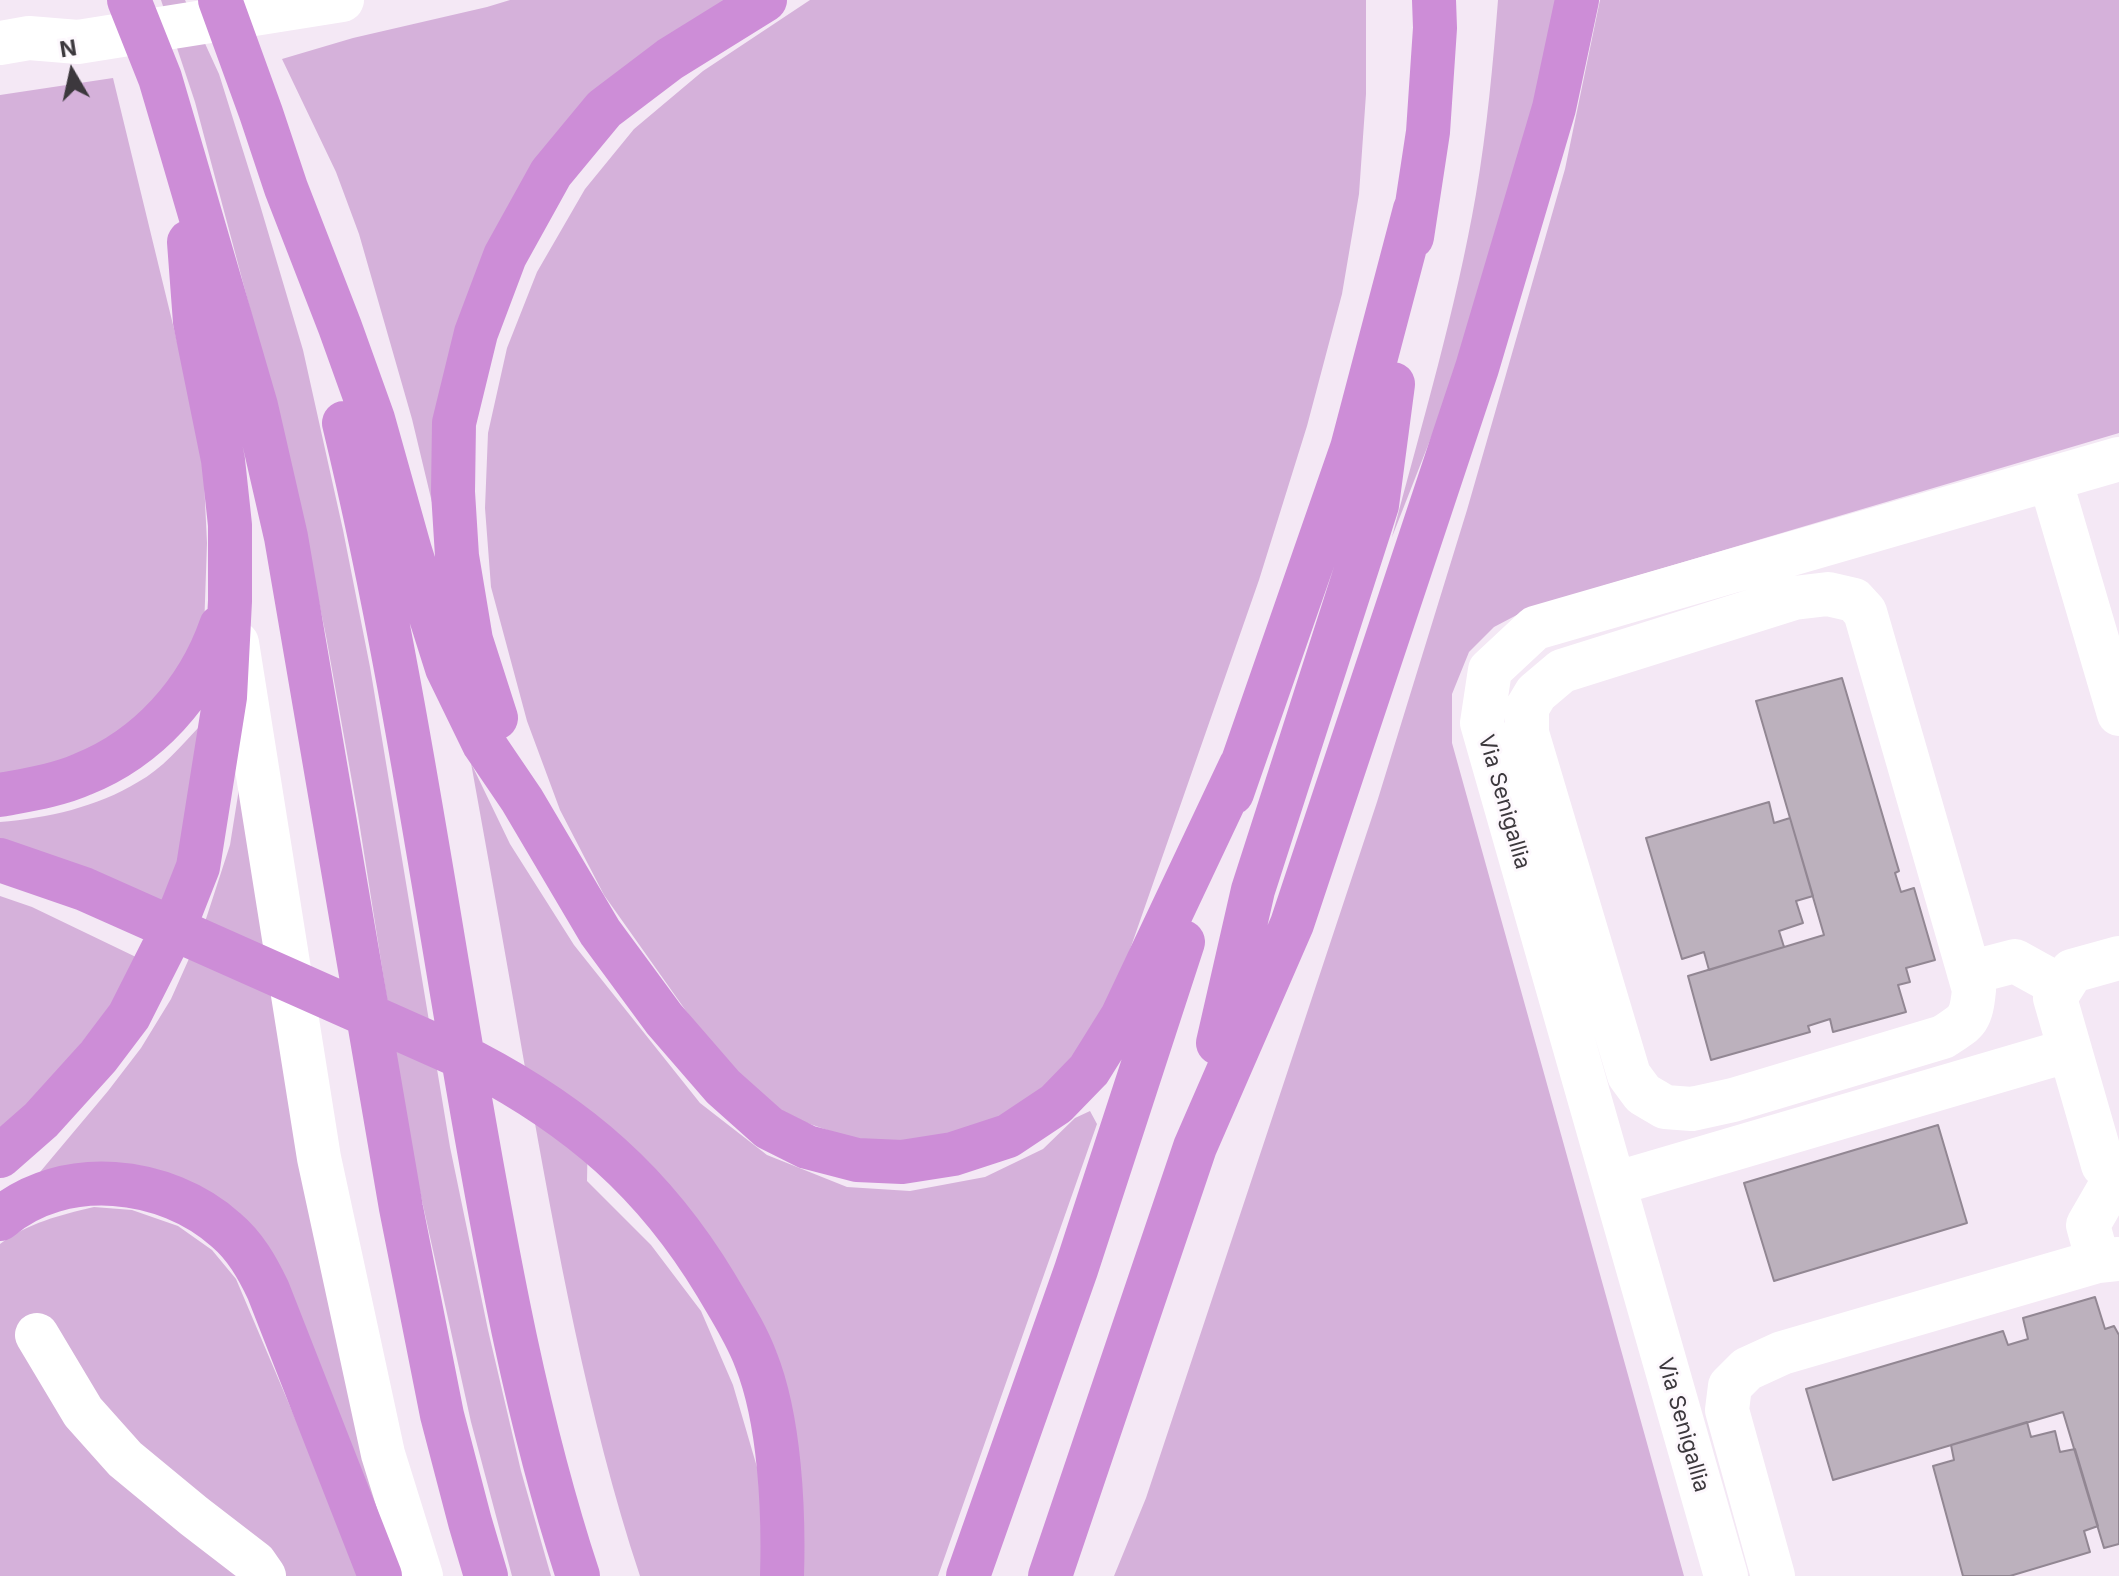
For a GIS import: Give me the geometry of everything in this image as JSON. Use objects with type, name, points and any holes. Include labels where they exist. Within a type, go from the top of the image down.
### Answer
[{"type":"highway","points":[[129,0],[160,78],[183,156],[256,406],[286,537],[404,1223],[442,1415],[486,1576]]},
{"type":"highway","points":[[220,0],[286,188],[373,419],[447,668],[484,744],[522,800],[600,932],[664,1019],[723,1087],[769,1128],[807,1147],[857,1160],[902,1162],[953,1154],[1008,1136],[1056,1104],[1089,1070],[1122,1017],[1241,765]]},
{"type":"highway","points":[[522,800],[471,640],[457,556],[453,492],[454,423],[476,333],[505,256],[551,173],[604,109],[670,59],[765,0]]},
{"type":"highway","points":[[1195,1147],[1253,890],[1377,505],[1415,209],[1428,132],[1434,0]]},
{"type":"highway","points":[[1050,1576],[1195,1147],[1292,924],[1477,368],[1554,108],[1577,0]]},
{"type":"highway","points":[[0,1156],[41,1120],[106,1047],[129,1016],[176,923],[198,867],[225,697],[230,525],[214,412],[195,322],[183,156]]},
{"type":"highway","points":[[286,188],[358,479],[387,617],[483,1176],[520,1365],[578,1576]]},
{"type":"highway","points":[[968,1576],[1076,1270],[1241,765],[1352,448],[1415,209]]},
{"type":"highway","points":[[0,795],[83,775],[132,748],[170,714],[196,677],[214,648],[230,601]]},
{"type":"highway","points":[[0,860],[84,889],[473,1062],[556,1110],[625,1167],[671,1218],[693,1250],[739,1324],[756,1360],[768,1398],[779,1470],[782,1576]]},
{"type":"highway","points":[[0,1219],[41,1195],[78,1185],[110,1184],[162,1192],[196,1208],[227,1231],[250,1258],[268,1290],[380,1576]]},
{"type":"street","points":[[0,43],[29,38],[78,42],[328,3]]},
{"type":"street","points":[[0,68],[33,61],[78,42]]},
{"type":"street","name":"Via Senigallia","points":[[1726,1576],[1482,723],[1490,670],[1535,628],[2119,459]]},
{"type":"street","points":[[2050,479],[2119,714]]},
{"type":"street","points":[[1828,594],[1854,600],[1865,612],[1969,973],[1974,990],[1972,1013],[1962,1025],[1943,1037],[1733,1100],[1692,1109],[1665,1107],[1643,1094],[1629,1075],[1527,733],[1527,708],[1536,693],[1562,671],[1794,598],[1828,594]]},
{"type":"street","points":[[230,601],[319,1158],[383,1454],[421,1576]]},
{"type":"street","points":[[1773,1576],[1727,1410],[1730,1386],[1747,1369],[1782,1353],[2109,1260],[2088,1225],[2119,1173],[2103,1165],[2055,998],[2072,971],[2119,958]]},
{"type":"street","points":[[1969,973],[2015,961],[2062,987]]},
{"type":"street","points":[[1614,1184],[2070,1050]]},
{"type":"street","points":[[37,1335],[83,1412],[125,1459],[255,1563],[264,1576]]},
{"type":"shaded area","points":[[161,0],[185,0],[219,74],[303,350],[370,667],[450,1147],[521,1471],[551,1576],[512,1576],[471,1422],[411,1151],[358,815],[326,636],[287,448],[195,102]]},
{"type":"shaded area","points":[[510,0],[731,0],[516,206],[441,540],[412,419],[359,234],[336,172],[282,59],[353,38]]},
{"type":"shaded area","points":[[810,0],[1366,0],[1366,94],[1359,194],[1342,294],[1307,426],[1259,580],[1112,1001],[1067,1072],[1017,1114],[957,1140],[900,1144],[850,1138],[790,1117],[747,1086],[696,1025],[604,895],[560,810],[527,721],[491,587],[485,508],[488,433],[507,348],[537,272],[585,189],[634,129],[703,71]]},
{"type":"shaded area","points":[[1498,0],[1557,0],[1518,173],[1467,346],[1392,537],[1438,366],[1468,237],[1480,170]]},
{"type":"shaded area","points":[[1600,0],[2119,0],[2119,433],[1532,607],[1494,627],[1469,652],[1452,694],[1452,743],[1684,1576],[1114,1576],[1146,1498],[1377,802],[1467,510],[1565,169]]},
{"type":"shaded area","points":[[113,78],[203,460],[207,543],[204,630],[177,683],[89,762],[0,779],[0,95]]},
{"type":"shaded area","points":[[199,727],[210,729],[166,924],[0,856],[0,822],[72,810],[122,791],[155,771]]},
{"type":"shaded area","points":[[471,763],[510,844],[574,945],[700,1103],[767,1155],[847,1187],[910,1191],[985,1177],[1043,1149],[1075,1118],[1090,1111],[1097,1124],[938,1576],[804,1576],[804,1528],[795,1441],[588,1128],[587,1181],[651,1245],[701,1311],[733,1385],[759,1474],[766,1576],[640,1576],[604,1454],[575,1330],[538,1142]]},
{"type":"shaded area","points":[[242,770],[400,1576],[243,1221],[35,1178],[141,1048],[171,999],[204,925],[230,845]]},
{"type":"shaded area","points":[[0,896],[32,907],[138,958],[108,1010],[0,1144]]},
{"type":"shaded area","points":[[94,1207],[132,1210],[178,1226],[212,1250],[236,1279],[362,1576],[0,1576],[0,1244],[33,1225]]},
{"type":"building","points":[[1842,678],[1899,871],[1895,873],[1901,892],[1914,888],[1935,960],[1906,968],[1910,982],[1898,985],[1906,1012],[1833,1032],[1830,1019],[1808,1026],[1810,1032],[1711,1060],[1688,976],[1824,935],[1756,701]]},
{"type":"building","points":[[1769,802],[1774,823],[1790,818],[1813,896],[1796,901],[1803,923],[1779,931],[1784,947],[1709,970],[1704,952],[1682,959],[1646,838]]},
{"type":"building","points":[[1938,1125],[1967,1223],[1774,1281],[1744,1183]]},
{"type":"building","points":[[2095,1297],[2105,1329],[2114,1326],[2119,1335],[2119,1544],[2104,1548],[2063,1412],[1833,1480],[1806,1389],[2003,1331],[2008,1345],[2028,1339],[2023,1318]]},
{"type":"building","points":[[2027,1422],[2031,1437],[2055,1431],[2060,1452],[2075,1449],[2098,1526],[2084,1531],[2090,1552],[2010,1576],[1963,1576],[1933,1466],[1954,1460],[1951,1445]]}]
